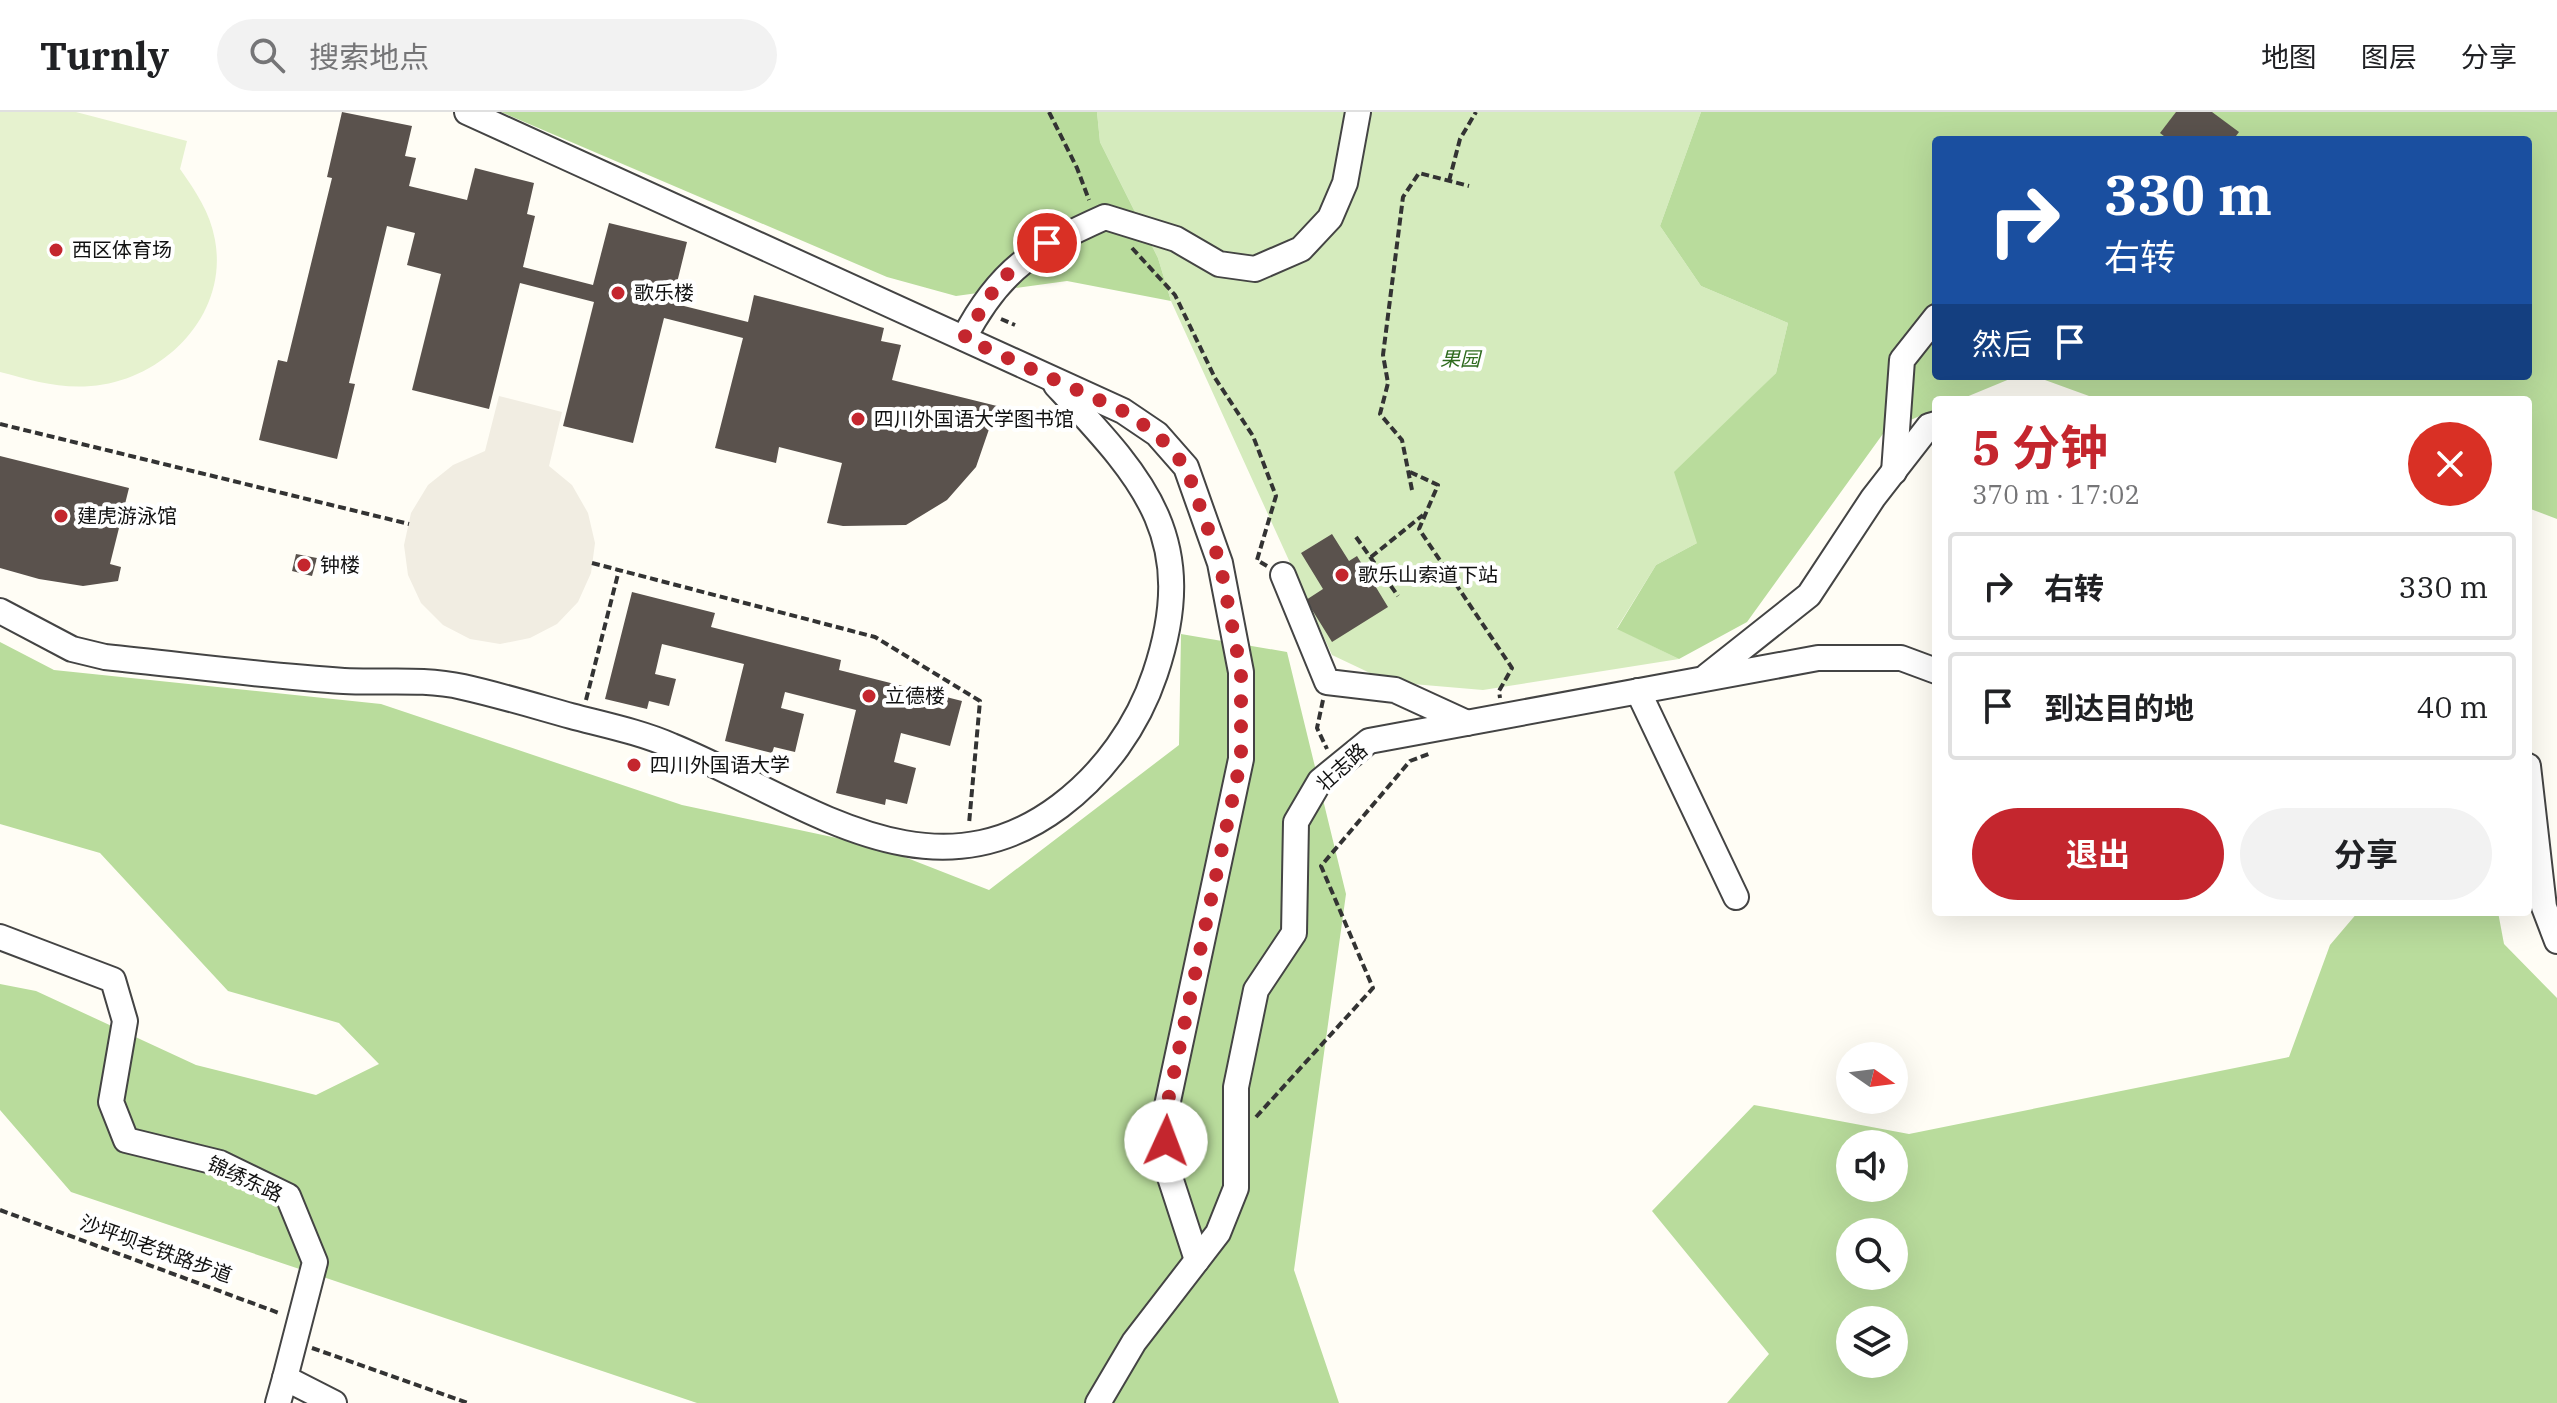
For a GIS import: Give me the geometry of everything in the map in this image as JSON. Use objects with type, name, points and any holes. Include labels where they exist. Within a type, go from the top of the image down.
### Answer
[{"type":"street","points":[[467,112],[1123,411],[1157,434],[1186,467],[1220,563],[1241,672],[1241,759],[1165,1115],[1167,1168],[1197,1260]]},
{"type":"street","points":[[964,338],[1000,280],[1047,243],[1105,217],[1176,239],[1219,264],[1255,269],[1301,249],[1330,218],[1345,183],[1358,112]]},
{"type":"street","points":[[1894,472],[1902,360],[1932,322]]},
{"type":"street","points":[[0,611],[72,649],[105,657],[345,681],[435,682],[653,738],[815,817],[849,829],[915,845],[967,846],[1003,838],[1038,822],[1072,797],[1103,766],[1146,699],[1171,611],[1167,540],[1155,507],[1114,448],[1048,376]]},
{"type":"street","points":[[1702,680],[1809,595],[1894,472],[1932,425]]},
{"type":"street","points":[[1283,575],[1327,682],[1395,690],[1467,723]]},
{"type":"street","name":"壮志路","points":[[1098,1403],[1134,1342],[1218,1233],[1236,1188],[1236,1087],[1256,990],[1294,933],[1296,822],[1320,781],[1369,741],[1818,658],[1901,658],[1932,670]]},
{"type":"street","points":[[1638,691],[1736,897]]},
{"type":"street","points":[[2532,801],[2544,907],[2557,941]]},
{"type":"street","name":"锦绣东路","points":[[0,937],[113,980],[125,1021],[111,1102],[126,1140],[220,1163],[288,1196],[315,1262],[278,1403]]},
{"type":"street","points":[[285,1378],[334,1403]]},
{"type":"path","points":[[1049,112],[1077,168],[1085,196],[1105,217]]},
{"type":"path","points":[[1449,181],[1460,139],[1476,112]]},
{"type":"path","points":[[1412,490],[1402,440],[1380,414],[1388,383],[1383,355],[1403,197],[1419,173],[1469,186]]},
{"type":"path","points":[[1128,244],[1175,295],[1215,378],[1253,436],[1276,496],[1257,560],[1283,575]]},
{"type":"path","points":[[0,424],[409,524]]},
{"type":"path","points":[[1410,472],[1438,485],[1419,529],[1512,668],[1499,691]]},
{"type":"path","points":[[1370,557],[1425,514]]},
{"type":"path","points":[[1356,537],[1398,596]]},
{"type":"path","points":[[592,563],[875,637],[980,701],[967,846]]},
{"type":"path","points":[[582,719],[619,570]]},
{"type":"path","points":[[1325,745],[1317,728],[1327,682]]},
{"type":"path","points":[[1236,1123],[1259,1116],[1373,988],[1321,866],[1410,761],[1438,751]]},
{"type":"path","name":"沙坪坝老铁路步道","points":[[0,1210],[468,1403]]},
{"type":"green space","points":[[0,112],[76,112],[187,141],[180,169],[206,211],[215,240],[217,268],[212,294],[201,318],[185,340],[165,358],[142,372],[117,381],[79,387],[45,383],[0,372]]},
{"type":"green space","points":[[501,112],[1097,112],[1100,142],[1158,258],[1171,301],[1067,281],[956,296],[887,277]]},
{"type":"green space","name":"果园","points":[[1097,112],[1701,112],[1660,226],[1701,286],[1788,323],[1776,373],[1733,416],[1697,543],[1656,565],[1617,628],[1679,659],[1483,690],[1389,682],[1332,655],[1171,301],[1158,258],[1100,142]]},
{"type":"green space","points":[[1701,112],[2557,112],[2557,519],[2532,510],[2532,396],[2089,396],[2045,380],[2532,380],[2532,136],[1932,136],[1932,380],[2007,380],[1969,396],[1932,396],[1932,411],[1885,431],[1747,622],[1679,659],[1617,629],[1656,565],[1697,543],[1674,472],[1776,373],[1788,323],[1701,286],[1660,226]]},
{"type":"green space","points":[[1181,634],[1287,652],[1346,894],[1294,1270],[1339,1403],[697,1403],[71,1192],[0,1110],[0,984],[36,991],[196,1065],[316,1095],[379,1064],[339,1023],[228,991],[100,853],[0,824],[0,642],[54,670],[381,704],[682,805],[879,847],[989,890],[1179,745]]},
{"type":"green space","points":[[2355,916],[2499,916],[2504,944],[2557,998],[2557,1403],[1727,1403],[1769,1354],[1652,1211],[1754,1105],[1888,1130],[1836,1130],[1836,1202],[1908,1202],[1909,1134],[2289,1057],[2330,945]]},
{"type":"shaded area","points":[[499,396],[562,412],[549,466],[572,485],[588,513],[595,543],[591,573],[578,602],[557,624],[530,638],[500,644],[470,639],[443,625],[421,603],[408,575],[404,545],[411,513],[428,485],[453,465],[485,451]]},
{"type":"building","name":"歌乐楼","points":[[342,112],[412,126],[405,156],[416,158],[409,186],[467,200],[475,168],[534,183],[527,214],[535,216],[523,267],[593,285],[609,223],[687,242],[672,303],[748,322],[754,295],[884,328],[881,341],[901,345],[892,380],[997,406],[976,467],[947,500],[906,525],[843,526],[827,523],[842,463],[779,447],[776,463],[715,448],[743,338],[664,318],[633,443],[563,426],[594,302],[520,283],[489,409],[412,390],[441,274],[407,265],[415,233],[387,226],[349,383],[355,384],[337,459],[259,440],[278,360],[287,362],[332,178],[327,177]]},
{"type":"building","points":[[2176,112],[2212,112],[2239,132],[2236,136],[2164,136],[2160,133]]},
{"type":"building","name":"建虎游泳馆","points":[[0,456],[129,488],[110,564],[121,567],[118,581],[83,586],[39,579],[0,568]]},
{"type":"building","name":"歌乐山索道下站","points":[[1332,534],[1349,561],[1357,556],[1388,607],[1332,642],[1306,600],[1323,589],[1301,553]]},
{"type":"building","name":"钟楼","points":[[296,554],[317,558],[312,576],[292,571]]},
{"type":"building","name":"立德楼","points":[[632,592],[715,613],[711,627],[841,660],[839,670],[962,701],[950,746],[901,733],[894,762],[916,768],[907,804],[886,799],[885,805],[836,793],[856,710],[785,692],[781,708],[804,714],[795,752],[774,747],[772,753],[725,741],[744,664],[662,644],[655,674],[676,679],[669,706],[649,701],[647,709],[605,699]]},
{"type":"place","name":"西区体育场","points":[[56,250]]},
{"type":"place","name":"歌乐楼","points":[[618,293]]},
{"type":"place","name":"四川外国语大学图书馆","points":[[858,419]]},
{"type":"place","name":"建虎游泳馆","points":[[61,516]]},
{"type":"place","name":"钟楼","points":[[304,565]]},
{"type":"place","name":"歌乐山索道下站","points":[[1342,575]]},
{"type":"place","name":"立德楼","points":[[869,696]]},
{"type":"place","name":"四川外国语大学","points":[[634,765]]},
{"type":"route","points":[[1047,243],[1000,280],[964,338],[1123,411],[1157,434],[1186,467],[1220,563],[1241,672],[1241,759],[1165,1115],[1166,1141]]}]
